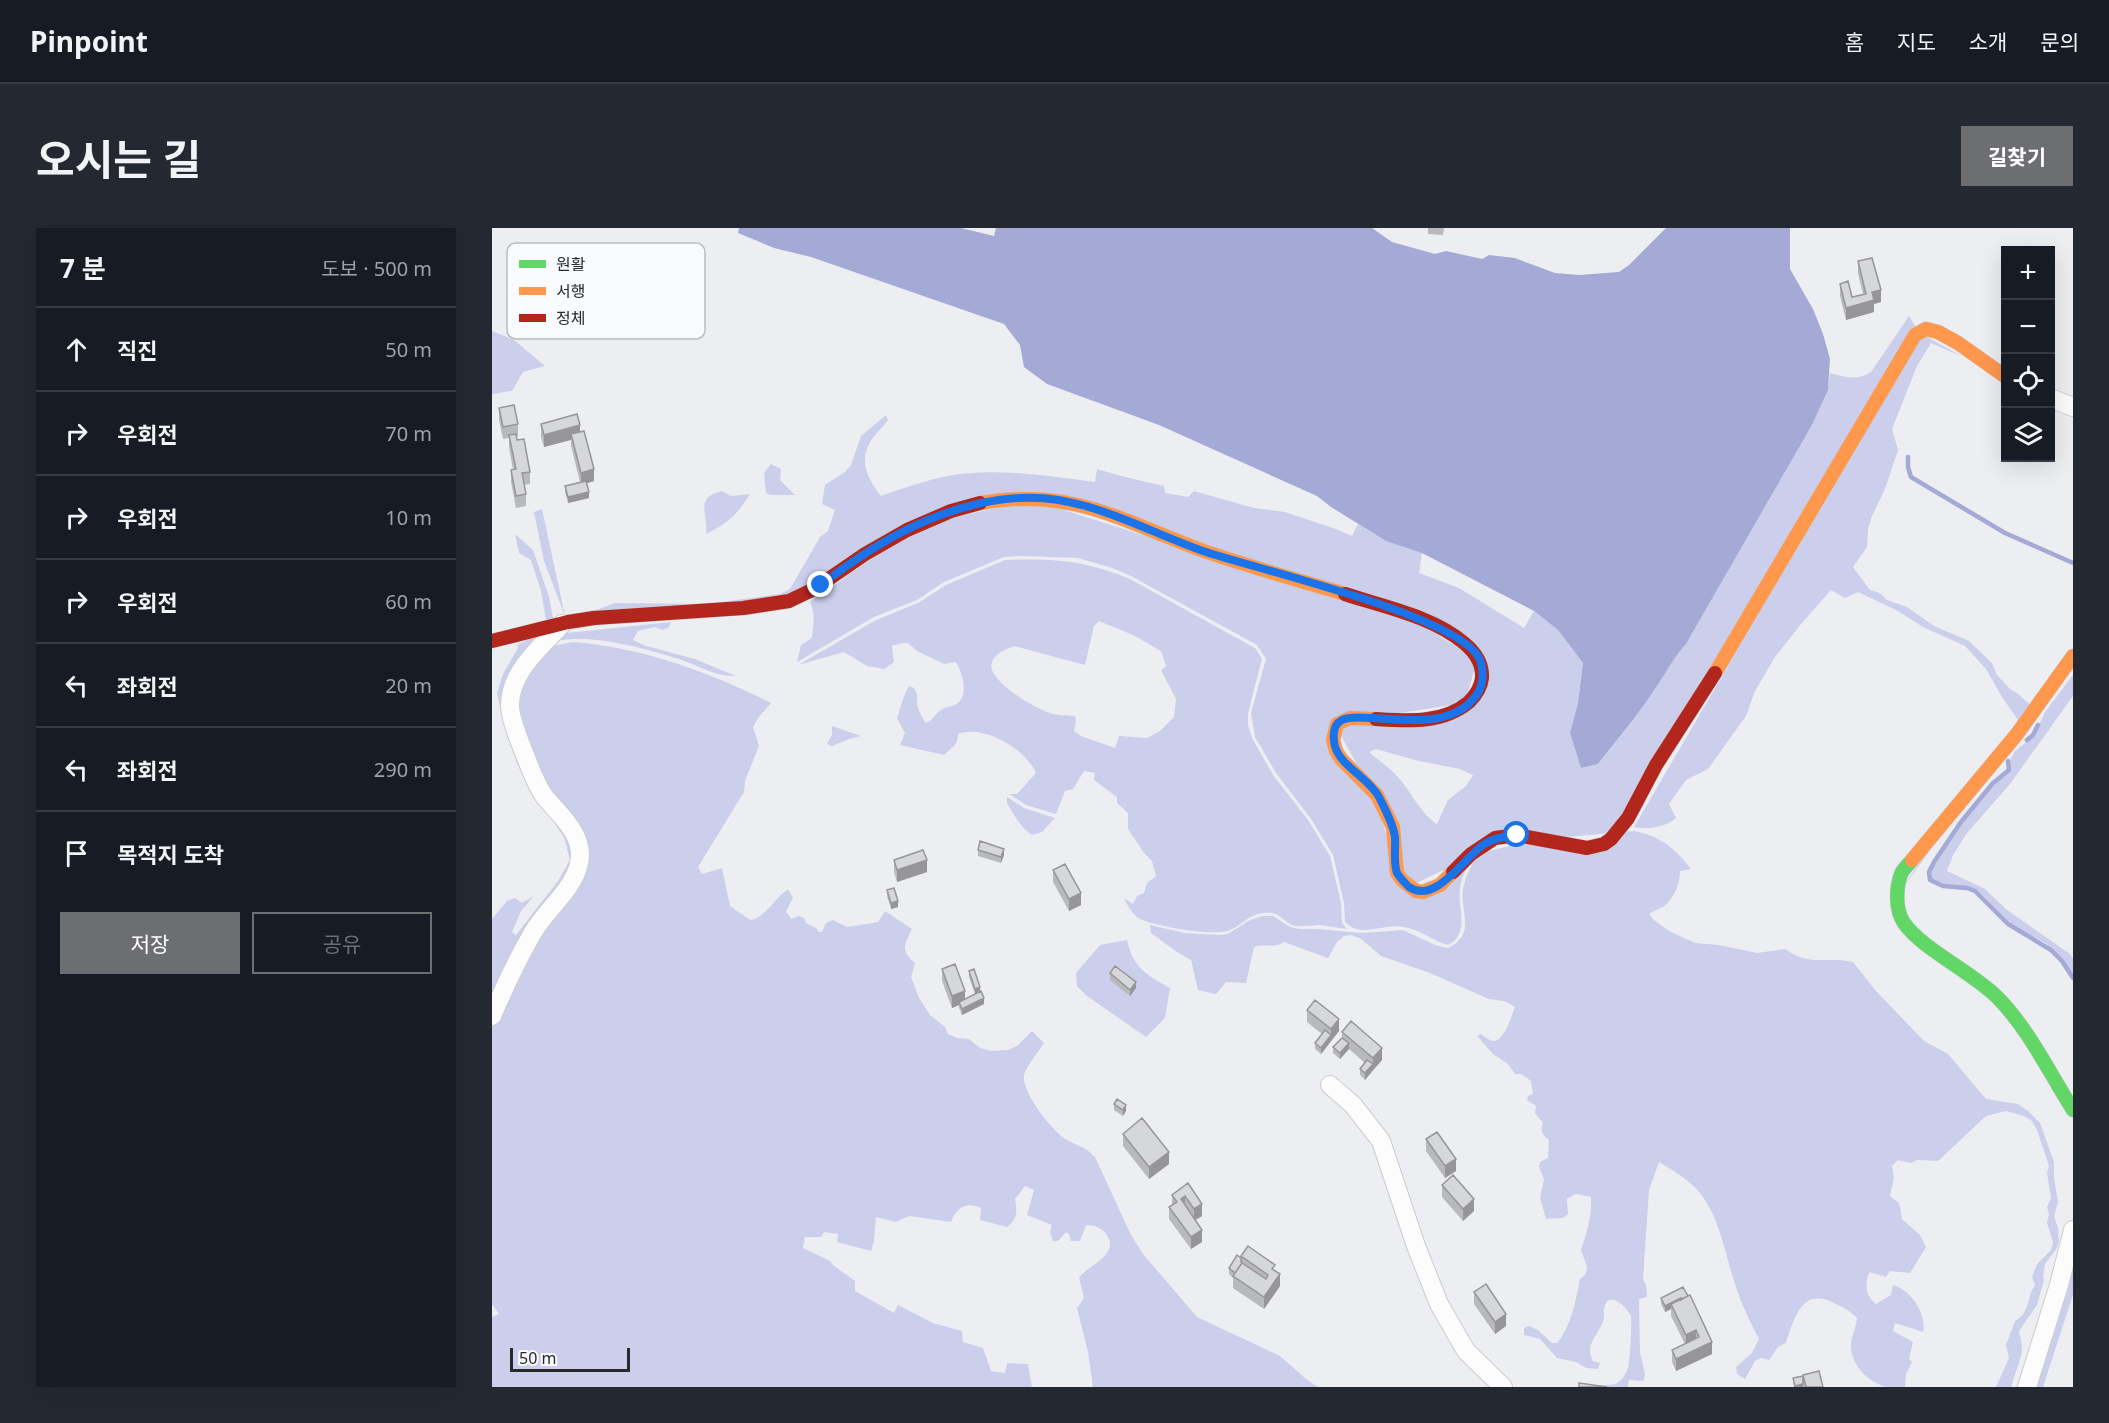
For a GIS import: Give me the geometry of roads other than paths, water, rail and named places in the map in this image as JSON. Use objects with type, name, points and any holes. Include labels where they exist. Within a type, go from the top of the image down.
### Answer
[{"type":"street","points":[[492,641],[563,622],[596,617],[741,608],[790,601],[812,591],[850,564],[919,523],[957,509],[985,502],[1032,498],[1065,501],[1106,512],[1207,552],[1417,618],[1456,636],[1474,651],[1482,667],[1482,683],[1473,699],[1458,711],[1429,720],[1350,718],[1341,721],[1334,730],[1333,740],[1341,759],[1372,786],[1393,827],[1397,873],[1408,886],[1423,892],[1440,885],[1471,854],[1495,838],[1517,835],[1587,848],[1604,844],[1619,830],[1656,765],[1695,707],[1785,558],[1915,335],[1926,329],[1943,334],[1963,345],[2001,373]]},
{"type":"street","points":[[2055,400],[2073,407]]},
{"type":"street","points":[[492,1016],[531,936],[541,919],[570,883],[579,863],[579,844],[539,786],[515,730],[510,705],[514,685],[526,663],[563,622]]},
{"type":"street","points":[[2073,656],[2017,734],[1901,873],[1897,899],[1904,923],[1913,933],[1964,970],[2007,1008],[2027,1035],[2073,1110]]},
{"type":"street","points":[[1330,1085],[1353,1105],[1381,1141],[1416,1246],[1439,1304],[1466,1351],[1503,1387]]},
{"type":"street","points":[[2027,1387],[2059,1285],[2073,1230]]},
{"type":"waterway","points":[[1908,457],[1911,477],[2005,533],[2073,563]]},
{"type":"waterway","points":[[2027,740],[2033,735],[2038,725]]},
{"type":"waterway","points":[[2008,761],[2009,770],[1993,783],[1961,822],[1934,862],[1929,872],[1930,880],[1943,886],[1975,891],[2008,924],[2051,950],[2062,961],[2073,978]]}]
